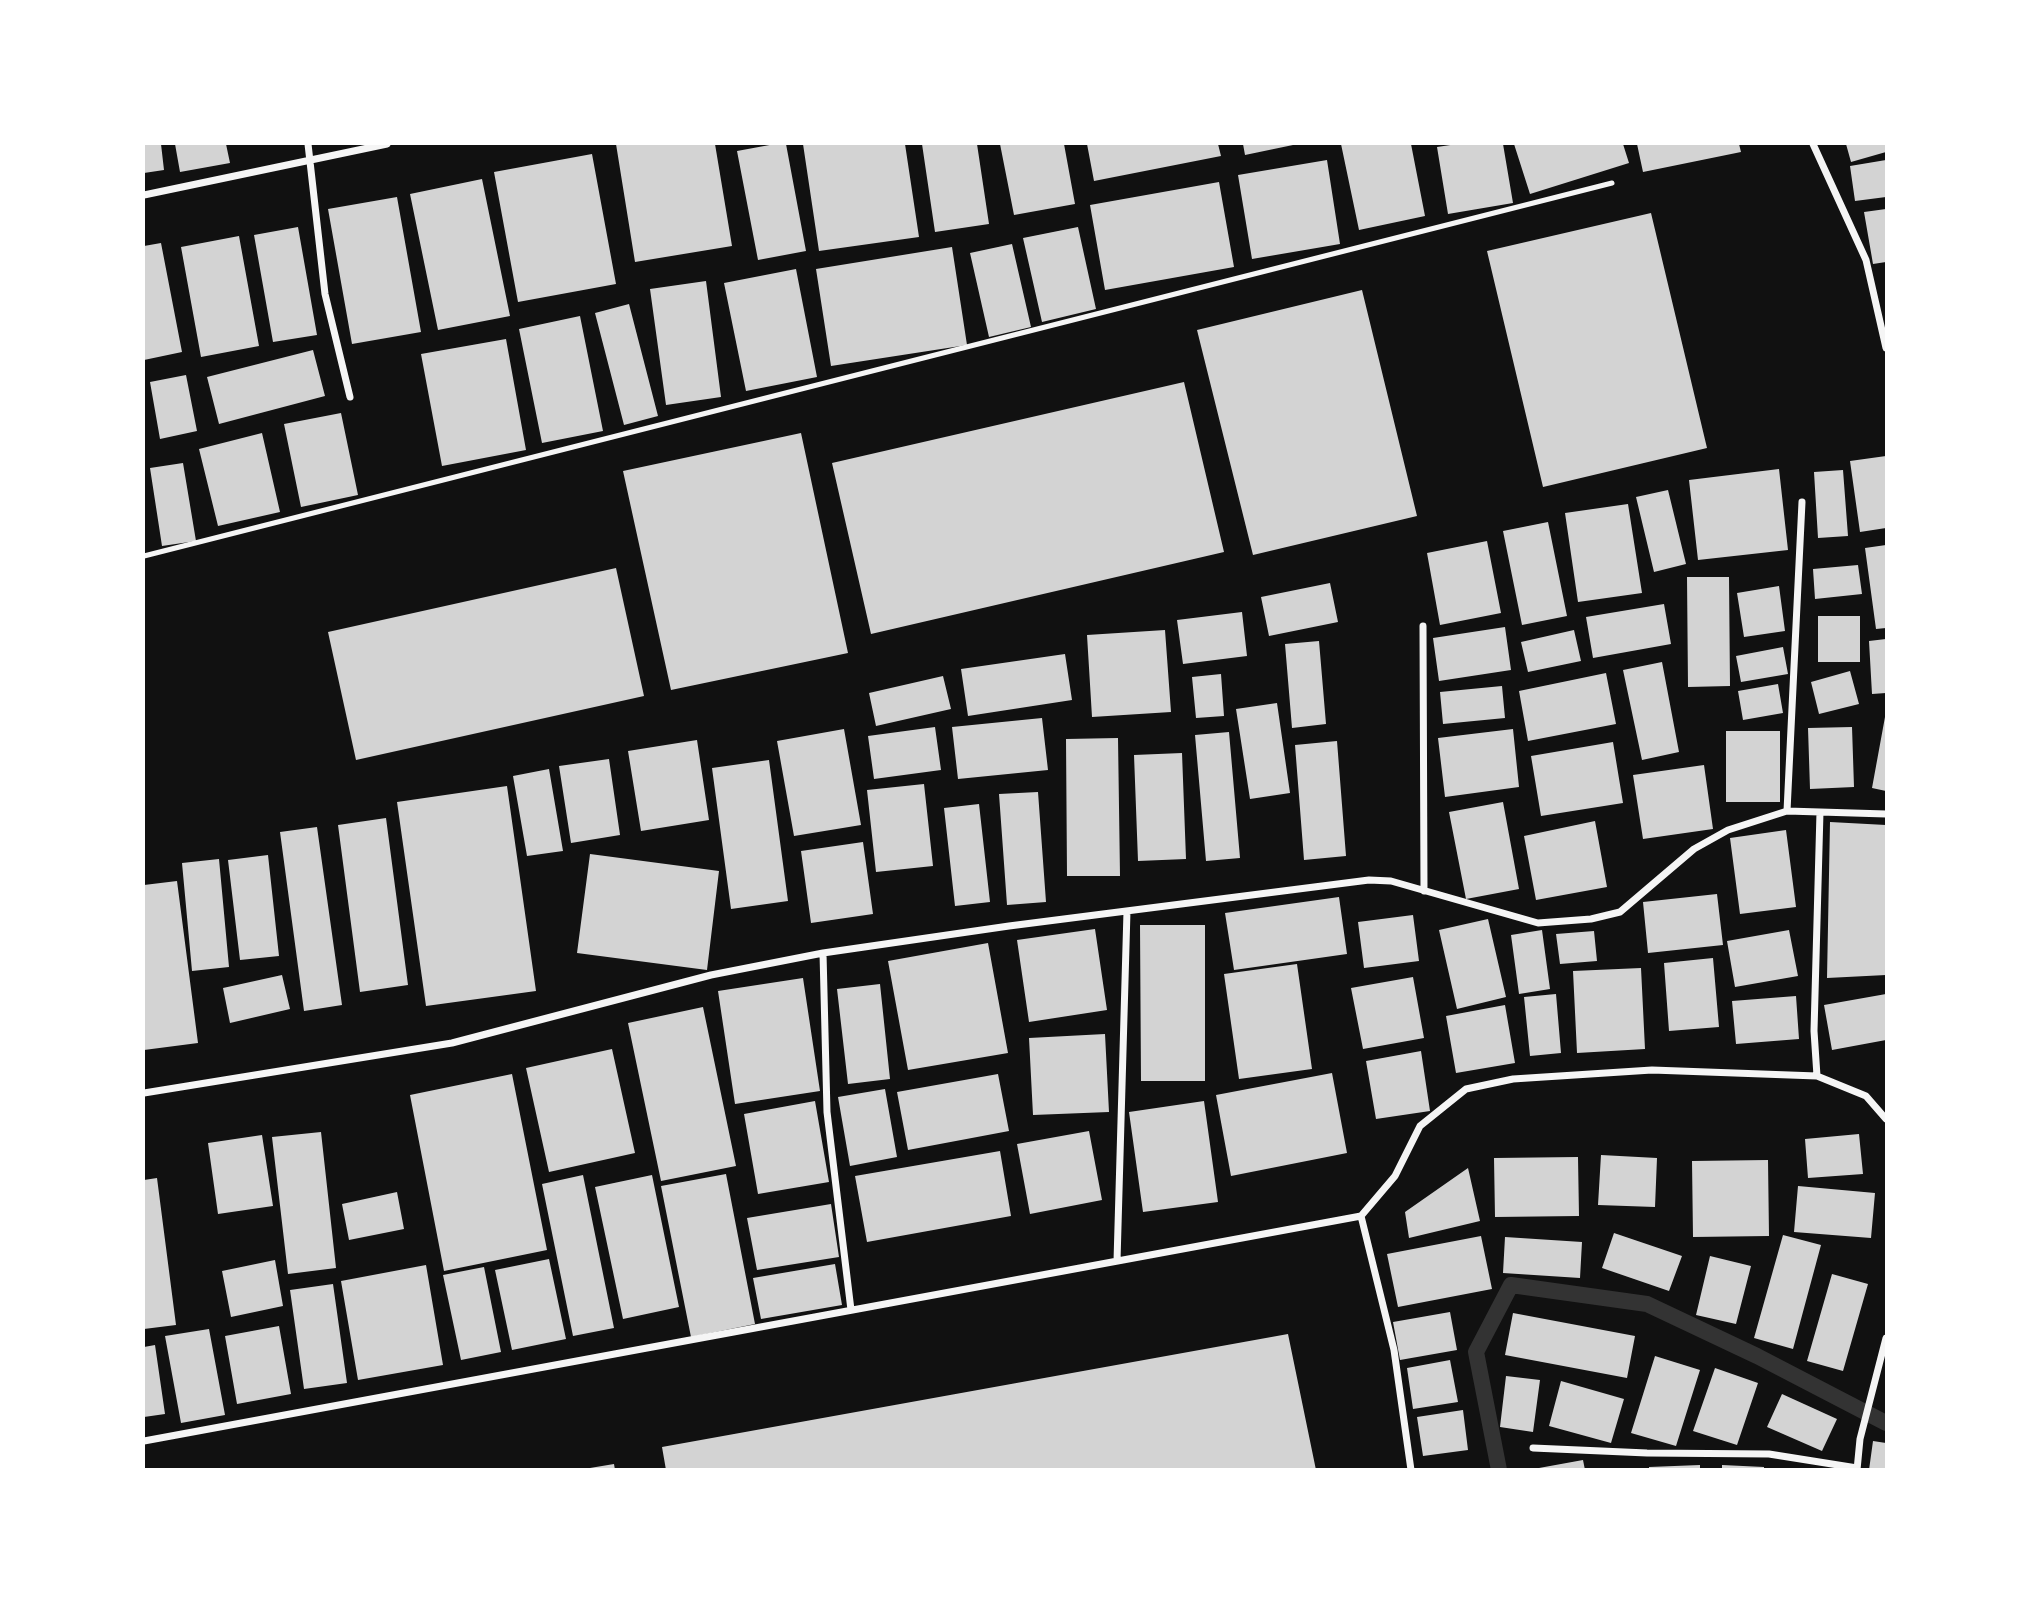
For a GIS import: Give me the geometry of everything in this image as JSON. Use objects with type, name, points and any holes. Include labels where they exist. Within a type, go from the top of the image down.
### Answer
[{"type":"street","points":[[308,144],[325,294],[349,397]]},
{"type":"street","points":[[144,195],[387,144]]},
{"type":"street","points":[[1813,144],[1866,260],[1886,348]]},
{"type":"street","points":[[1787,811],[1802,502]]},
{"type":"street","points":[[1423,626],[1424,891]]},
{"type":"street","points":[[144,1093],[452,1043],[711,975],[823,953],[1369,880],[1391,881],[1538,923],[1591,919],[1620,912],[1694,849],[1728,830],[1787,811],[1886,814]]},
{"type":"street","points":[[1817,1076],[1815,1031],[1820,812]]},
{"type":"street","points":[[1117,1261],[1127,911]]},
{"type":"street","points":[[823,953],[827,1112],[851,1310]]},
{"type":"street","points":[[144,1441],[1361,1216],[1395,1176],[1420,1126],[1466,1089],[1513,1079],[1652,1070],[1817,1076],[1866,1096],[1886,1119]]},
{"type":"street","points":[[1361,1216],[1394,1350],[1411,1469]]},
{"type":"street","points":[[1532,1448],[1769,1454],[1857,1469],[1860,1439],[1886,1338]]},
{"type":"lane","points":[[144,555],[1612,183]]},
{"type":"building","points":[[144,144],[161,144],[164,170],[144,173]]},
{"type":"building","points":[[175,144],[226,144],[230,163],[180,172]]},
{"type":"building","points":[[616,144],[715,144],[732,246],[635,262]]},
{"type":"building","points":[[786,144],[806,251],[758,260],[737,151]]},
{"type":"building","points":[[803,144],[905,144],[919,237],[819,251]]},
{"type":"building","points":[[922,144],[977,144],[989,224],[935,232]]},
{"type":"building","points":[[1000,144],[1064,144],[1075,204],[1014,215]]},
{"type":"building","points":[[1087,144],[1218,144],[1221,156],[1094,181]]},
{"type":"building","points":[[1243,144],[1293,144],[1293,145],[1245,155]]},
{"type":"building","points":[[1341,144],[1411,144],[1425,216],[1359,230]]},
{"type":"building","points":[[1503,144],[1513,203],[1448,214],[1437,147]]},
{"type":"building","points":[[1514,144],[1623,144],[1629,163],[1530,194]]},
{"type":"building","points":[[1637,144],[1739,144],[1741,152],[1643,172]]},
{"type":"building","points":[[1846,144],[1886,144],[1886,152],[1851,162]]},
{"type":"building","points":[[592,154],[616,284],[518,302],[494,172]]},
{"type":"building","points":[[1327,160],[1340,244],[1252,259],[1238,175]]},
{"type":"building","points":[[1886,160],[1886,197],[1855,201],[1850,166]]},
{"type":"building","points":[[482,179],[510,316],[438,330],[410,194]]},
{"type":"building","points":[[1219,182],[1234,267],[1105,290],[1090,205]]},
{"type":"building","points":[[397,197],[421,332],[352,344],[328,209]]},
{"type":"building","points":[[1886,209],[1886,262],[1873,264],[1864,212]]},
{"type":"building","points":[[1651,213],[1707,448],[1543,487],[1487,251]]},
{"type":"building","points":[[298,227],[317,335],[273,342],[254,235]]},
{"type":"building","points":[[1078,227],[1096,309],[1042,322],[1023,238]]},
{"type":"building","points":[[239,236],[259,346],[201,357],[181,247]]},
{"type":"building","points":[[161,243],[182,352],[144,360],[144,246]]},
{"type":"building","points":[[1012,244],[1031,327],[989,337],[970,253]]},
{"type":"building","points":[[952,247],[967,345],[831,366],[816,269]]},
{"type":"building","points":[[796,269],[817,377],[746,391],[724,283]]},
{"type":"building","points":[[706,281],[721,397],[666,405],[650,289]]},
{"type":"building","points":[[1362,290],[1417,516],[1253,555],[1197,330]]},
{"type":"building","points":[[629,304],[658,416],[624,425],[595,313]]},
{"type":"building","points":[[580,316],[603,431],[542,443],[519,329]]},
{"type":"building","points":[[506,339],[526,450],[442,466],[421,354]]},
{"type":"building","points":[[313,350],[325,396],[219,424],[207,377]]},
{"type":"building","points":[[186,375],[197,431],[160,439],[150,382]]},
{"type":"building","points":[[1184,382],[1224,552],[871,634],[832,463]]},
{"type":"building","points":[[341,413],[358,495],[301,507],[284,424]]},
{"type":"building","points":[[262,433],[280,512],[218,526],[199,449]]},
{"type":"building","points":[[801,433],[848,653],[671,690],[623,471]]},
{"type":"building","points":[[1886,456],[1886,528],[1860,532],[1850,461]]},
{"type":"building","points":[[183,463],[196,541],[162,546],[150,468]]},
{"type":"building","points":[[1779,469],[1788,550],[1698,560],[1689,480]]},
{"type":"building","points":[[1843,470],[1848,536],[1818,538],[1814,472]]},
{"type":"building","points":[[1668,490],[1686,564],[1654,572],[1636,497]]},
{"type":"building","points":[[1628,504],[1642,593],[1578,602],[1565,513]]},
{"type":"building","points":[[1548,522],[1567,616],[1522,625],[1503,531]]},
{"type":"building","points":[[1487,541],[1501,613],[1440,625],[1427,553]]},
{"type":"building","points":[[1886,545],[1886,628],[1876,629],[1865,548]]},
{"type":"building","points":[[1858,565],[1862,594],[1815,599],[1813,569]]},
{"type":"building","points":[[616,568],[644,696],[356,760],[328,632]]},
{"type":"building","points":[[1687,577],[1729,577],[1730,686],[1688,687]]},
{"type":"building","points":[[1330,583],[1338,622],[1269,636],[1261,597]]},
{"type":"building","points":[[1779,586],[1785,631],[1744,637],[1737,593]]},
{"type":"building","points":[[1664,604],[1671,644],[1593,658],[1586,617]]},
{"type":"building","points":[[1242,612],[1247,656],[1183,664],[1177,620]]},
{"type":"building","points":[[1818,616],[1860,616],[1860,662],[1818,662]]},
{"type":"building","points":[[1505,627],[1511,670],[1439,681],[1433,638]]},
{"type":"building","points":[[1165,630],[1171,712],[1092,717],[1087,635]]},
{"type":"building","points":[[1574,630],[1581,661],[1528,672],[1521,642]]},
{"type":"building","points":[[1886,639],[1886,693],[1872,694],[1869,641]]},
{"type":"building","points":[[1319,641],[1326,724],[1292,728],[1285,644]]},
{"type":"building","points":[[1783,647],[1788,674],[1741,682],[1736,656]]},
{"type":"building","points":[[1065,654],[1072,700],[968,716],[961,669]]},
{"type":"building","points":[[1662,662],[1679,752],[1642,760],[1623,670]]},
{"type":"building","points":[[1850,671],[1859,704],[1819,714],[1811,682]]},
{"type":"building","points":[[1606,673],[1616,724],[1528,741],[1519,691]]},
{"type":"building","points":[[1221,674],[1224,716],[1196,718],[1192,677]]},
{"type":"building","points":[[943,676],[951,709],[876,726],[869,693]]},
{"type":"building","points":[[1778,684],[1783,713],[1743,720],[1738,691]]},
{"type":"building","points":[[1502,686],[1505,718],[1443,724],[1440,692]]},
{"type":"building","points":[[1277,703],[1290,793],[1250,799],[1236,709]]},
{"type":"building","points":[[1886,717],[1886,791],[1872,788]]},
{"type":"building","points":[[1042,718],[1048,770],[958,779],[952,727]]},
{"type":"building","points":[[935,727],[941,770],[874,779],[868,736]]},
{"type":"building","points":[[1852,727],[1854,787],[1810,789],[1808,728]]},
{"type":"building","points":[[844,729],[861,825],[794,836],[777,741]]},
{"type":"building","points":[[1513,729],[1519,787],[1445,797],[1438,738]]},
{"type":"building","points":[[1726,731],[1780,731],[1780,802],[1726,802]]},
{"type":"building","points":[[1229,732],[1240,858],[1206,861],[1195,735]]},
{"type":"building","points":[[1118,738],[1120,876],[1067,876],[1066,739]]},
{"type":"building","points":[[697,740],[709,820],[641,831],[628,751]]},
{"type":"building","points":[[1337,741],[1346,856],[1304,860],[1295,745]]},
{"type":"building","points":[[1613,742],[1623,803],[1541,816],[1531,756]]},
{"type":"building","points":[[1182,753],[1186,859],[1138,861],[1134,755]]},
{"type":"building","points":[[609,759],[620,835],[571,843],[559,766]]},
{"type":"building","points":[[769,760],[788,901],[731,909],[712,768]]},
{"type":"building","points":[[1704,765],[1713,829],[1643,839],[1633,775]]},
{"type":"building","points":[[549,769],[563,851],[527,856],[513,776]]},
{"type":"building","points":[[924,784],[933,866],[876,872],[867,790]]},
{"type":"building","points":[[507,786],[536,991],[426,1006],[397,802]]},
{"type":"building","points":[[1038,792],[1046,902],[1007,905],[999,794]]},
{"type":"building","points":[[1503,802],[1519,889],[1466,899],[1449,812]]},
{"type":"building","points":[[979,804],[990,902],[955,906],[944,808]]},
{"type":"building","points":[[386,818],[408,985],[360,992],[338,825]]},
{"type":"building","points":[[1595,821],[1607,887],[1536,900],[1524,836]]},
{"type":"building","points":[[1830,822],[1886,825],[1886,975],[1827,978]]},
{"type":"building","points":[[317,827],[342,1005],[304,1011],[280,832]]},
{"type":"building","points":[[1786,830],[1796,907],[1740,914],[1730,838]]},
{"type":"building","points":[[863,842],[873,914],[811,923],[801,851]]},
{"type":"building","points":[[590,854],[719,871],[707,970],[577,953]]},
{"type":"building","points":[[268,855],[279,956],[240,960],[228,860]]},
{"type":"building","points":[[219,859],[229,967],[192,971],[182,863]]},
{"type":"building","points":[[177,881],[198,1043],[144,1050],[144,885]]},
{"type":"building","points":[[1717,894],[1723,945],[1648,953],[1643,902]]},
{"type":"building","points":[[1339,897],[1347,954],[1234,970],[1225,913]]},
{"type":"building","points":[[1413,915],[1419,961],[1364,968],[1358,922]]},
{"type":"building","points":[[1488,919],[1506,997],[1457,1009],[1439,930]]},
{"type":"building","points":[[1140,925],[1205,925],[1205,1081],[1141,1081]]},
{"type":"building","points":[[1095,929],[1107,1010],[1029,1022],[1017,940]]},
{"type":"building","points":[[1542,930],[1550,989],[1519,994],[1511,935]]},
{"type":"building","points":[[1789,930],[1798,976],[1735,987],[1727,941]]},
{"type":"building","points":[[1594,931],[1597,961],[1560,964],[1556,934]]},
{"type":"building","points":[[988,943],[1008,1053],[908,1070],[888,961]]},
{"type":"building","points":[[1713,958],[1719,1027],[1669,1031],[1664,963]]},
{"type":"building","points":[[1297,964],[1312,1069],[1239,1079],[1224,974]]},
{"type":"building","points":[[1641,968],[1645,1049],[1577,1053],[1573,971]]},
{"type":"building","points":[[282,975],[290,1009],[230,1023],[223,988]]},
{"type":"building","points":[[1413,977],[1424,1038],[1363,1049],[1351,988]]},
{"type":"building","points":[[803,978],[820,1091],[735,1104],[718,991]]},
{"type":"building","points":[[880,984],[890,1079],[848,1084],[837,989]]},
{"type":"building","points":[[1556,994],[1561,1053],[1530,1056],[1524,997]]},
{"type":"building","points":[[1886,994],[1886,1040],[1832,1050],[1824,1005]]},
{"type":"building","points":[[1796,996],[1799,1039],[1736,1044],[1732,1001]]},
{"type":"building","points":[[1505,1005],[1515,1063],[1456,1073],[1446,1016]]},
{"type":"building","points":[[703,1007],[736,1166],[661,1181],[628,1023]]},
{"type":"building","points":[[1105,1034],[1109,1112],[1033,1115],[1029,1038]]},
{"type":"building","points":[[612,1049],[635,1153],[549,1172],[526,1068]]},
{"type":"building","points":[[1421,1051],[1430,1111],[1376,1119],[1366,1061]]},
{"type":"building","points":[[1332,1073],[1347,1153],[1231,1176],[1216,1095]]},
{"type":"building","points":[[512,1074],[547,1250],[444,1271],[410,1095]]},
{"type":"building","points":[[998,1074],[1009,1131],[908,1150],[897,1092]]},
{"type":"building","points":[[885,1089],[897,1157],[850,1166],[838,1097]]},
{"type":"building","points":[[815,1101],[829,1182],[758,1194],[744,1114]]},
{"type":"building","points":[[1204,1101],[1218,1202],[1143,1212],[1129,1112]]},
{"type":"building","points":[[1089,1131],[1102,1200],[1030,1214],[1017,1144]]},
{"type":"building","points":[[321,1132],[336,1268],[288,1274],[272,1137]]},
{"type":"building","points":[[1859,1134],[1863,1174],[1808,1178],[1805,1139]]},
{"type":"building","points":[[262,1135],[273,1206],[218,1214],[208,1143]]},
{"type":"building","points":[[1000,1151],[1011,1216],[867,1242],[855,1176]]},
{"type":"building","points":[[1601,1155],[1657,1158],[1655,1207],[1598,1205]]},
{"type":"building","points":[[1578,1157],[1579,1216],[1495,1217],[1494,1158]]},
{"type":"building","points":[[1768,1160],[1769,1236],[1693,1237],[1692,1161]]},
{"type":"building","points":[[1468,1168],[1480,1221],[1409,1238],[1405,1212]]},
{"type":"building","points":[[726,1174],[755,1324],[691,1337],[661,1186]]},
{"type":"building","points":[[583,1175],[614,1328],[573,1336],[542,1184]]},
{"type":"building","points":[[652,1175],[679,1307],[623,1319],[595,1187]]},
{"type":"building","points":[[157,1178],[176,1325],[144,1329],[144,1180]]},
{"type":"building","points":[[1798,1186],[1875,1193],[1871,1238],[1794,1232]]},
{"type":"building","points":[[397,1192],[404,1229],[349,1240],[342,1204]]},
{"type":"building","points":[[831,1204],[839,1257],[757,1270],[747,1218]]},
{"type":"building","points":[[1614,1233],[1682,1256],[1669,1291],[1602,1268]]},
{"type":"building","points":[[1783,1235],[1821,1245],[1793,1349],[1754,1338]]},
{"type":"building","points":[[1481,1236],[1492,1289],[1398,1307],[1387,1254]]},
{"type":"building","points":[[1505,1237],[1582,1242],[1580,1278],[1503,1273]]},
{"type":"building","points":[[1710,1256],[1751,1266],[1736,1324],[1696,1315]]},
{"type":"building","points":[[549,1259],[566,1339],[512,1350],[495,1270]]},
{"type":"building","points":[[275,1260],[283,1306],[231,1317],[222,1271]]},
{"type":"building","points":[[835,1264],[842,1305],[761,1319],[753,1278]]},
{"type":"building","points":[[426,1265],[443,1365],[358,1380],[341,1281]]},
{"type":"building","points":[[484,1267],[501,1352],[461,1360],[443,1275]]},
{"type":"building","points":[[1832,1274],[1868,1284],[1843,1371],[1807,1361]]},
{"type":"building","points":[[333,1284],[347,1383],[304,1389],[290,1290]]},
{"type":"building","points":[[1450,1312],[1457,1350],[1400,1360],[1393,1322]]},
{"type":"building","points":[[1513,1313],[1635,1336],[1627,1378],[1505,1355]]},
{"type":"building","points":[[279,1326],[291,1394],[237,1404],[225,1336]]},
{"type":"building","points":[[209,1329],[225,1415],[181,1423],[165,1336]]},
{"type":"building","points":[[1288,1334],[1316,1470],[666,1470],[662,1447]]},
{"type":"building","points":[[155,1345],[165,1414],[144,1417],[144,1347]]},
{"type":"building","points":[[1655,1356],[1700,1370],[1676,1446],[1631,1433]]},
{"type":"building","points":[[1450,1360],[1458,1402],[1413,1409],[1407,1368]]},
{"type":"building","points":[[1715,1368],[1758,1383],[1737,1445],[1693,1431]]},
{"type":"building","points":[[1506,1376],[1540,1380],[1533,1432],[1500,1427]]},
{"type":"building","points":[[1561,1381],[1624,1399],[1611,1443],[1549,1426]]},
{"type":"building","points":[[1782,1394],[1837,1419],[1822,1451],[1767,1427]]},
{"type":"building","points":[[1463,1410],[1468,1450],[1423,1456],[1417,1417]]},
{"type":"building","points":[[1873,1441],[1886,1443],[1886,1470],[1869,1470]]},
{"type":"building","points":[[1583,1460],[1585,1470],[1539,1470],[1539,1468]]},
{"type":"building","points":[[614,1464],[615,1470],[590,1468]]},
{"type":"building","points":[[1700,1465],[1700,1470],[1649,1470],[1649,1467]]},
{"type":"building","points":[[1722,1465],[1764,1467],[1764,1470],[1722,1470]]},
{"type":"waterway","points":[[1499,1470],[1476,1352],[1511,1285],[1647,1304],[1757,1356],[1886,1423]]}]
